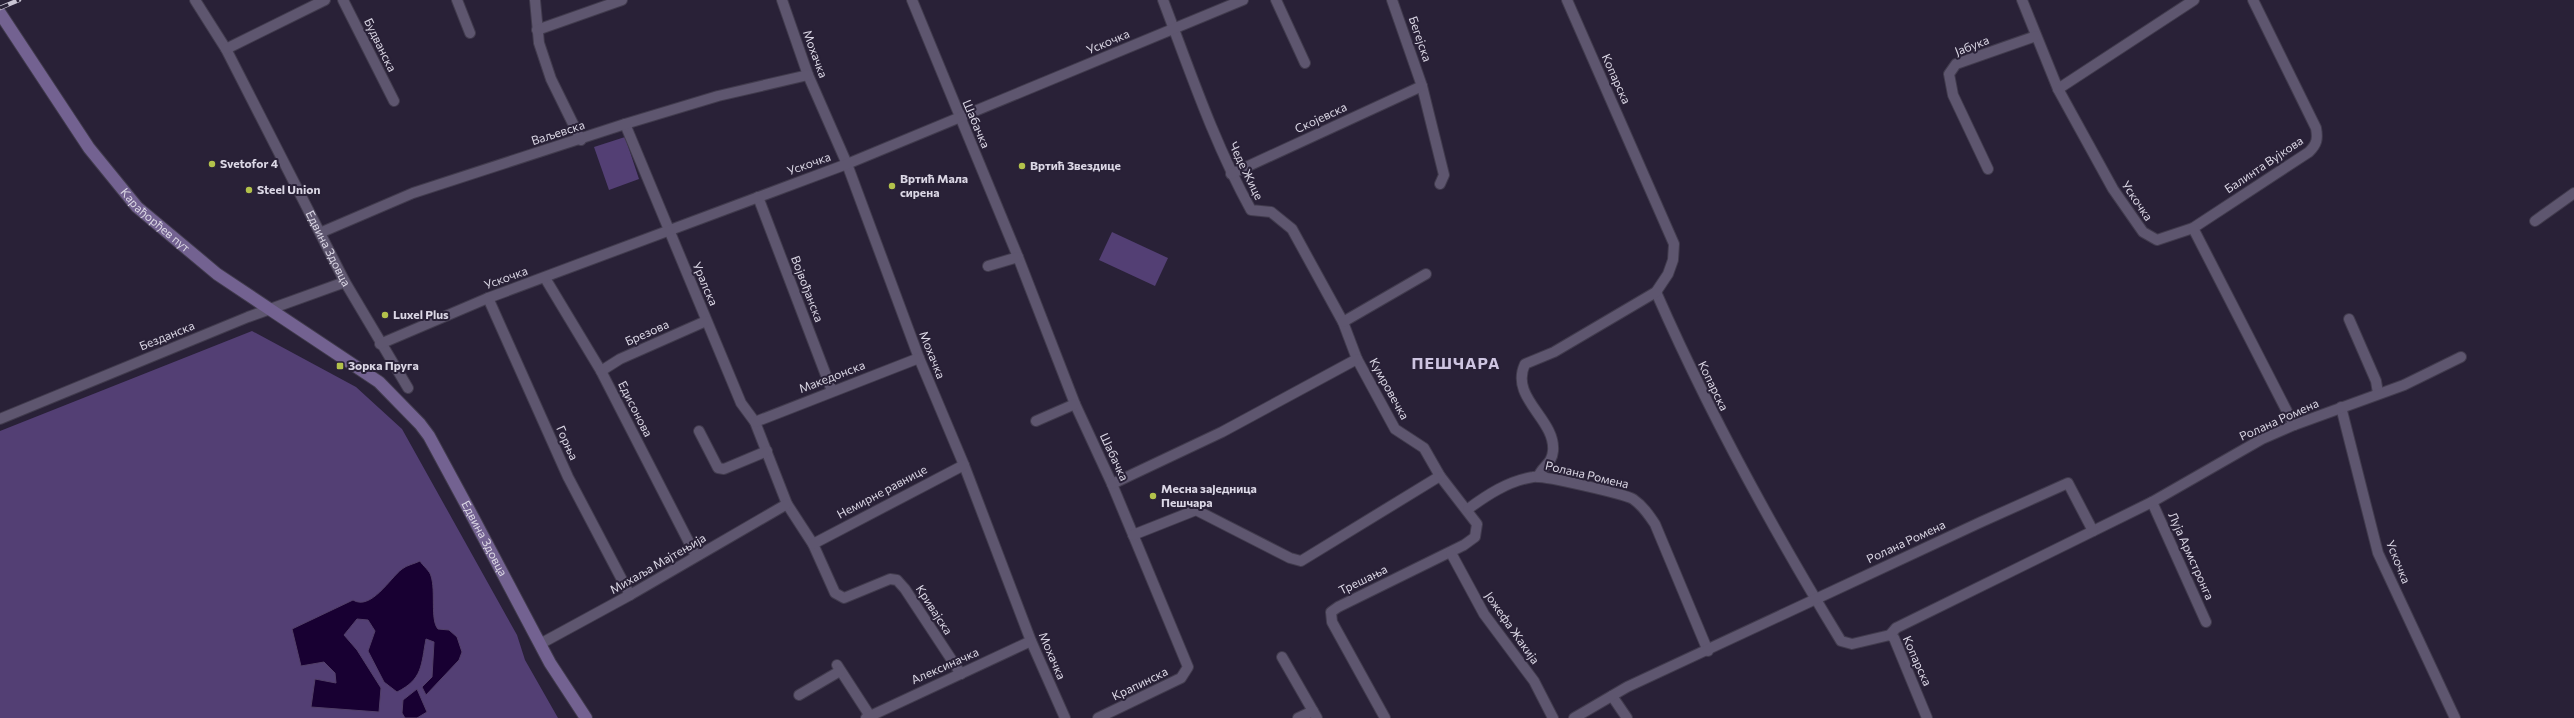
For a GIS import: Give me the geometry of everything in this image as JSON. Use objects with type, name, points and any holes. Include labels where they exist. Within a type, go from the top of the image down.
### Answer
[{"type":"main road","name":"Карађорђев пут","points":[[0,13],[63,111],[128,198],[196,259],[268,309],[366,373]]},
{"type":"main road","name":"Едвина Здовца","points":[[366,373],[399,400],[429,436],[540,644],[586,718]]},
{"type":"street","name":"Едвина Здовца","points":[[196,0],[226,48],[244,88],[322,232],[345,282],[380,344],[408,388]]},
{"type":"street","points":[[226,48],[325,0]]},
{"type":"street","name":"Будванска","points":[[343,0],[394,101]]},
{"type":"street","points":[[457,0],[470,33]]},
{"type":"street","points":[[535,0],[536,30],[551,79],[581,140]]},
{"type":"street","points":[[536,30],[622,0]]},
{"type":"street","name":"Мохачка","points":[[782,0],[808,75],[847,164],[919,358],[964,465],[1031,641],[1065,718]]},
{"type":"street","name":"Шабачка","points":[[912,0],[1018,257],[1075,404],[1112,484],[1188,667]]},
{"type":"street","name":"Чеде Жице","points":[[1163,0],[1194,86],[1231,174],[1251,210],[1271,212],[1292,229],[1343,322]]},
{"type":"street","name":"Ускочка","points":[[380,344],[488,298],[847,164],[960,119],[1243,0]]},
{"type":"street","points":[[1276,0],[1305,63]]},
{"type":"street","name":"Бегејска","points":[[1392,0],[1422,86],[1444,175],[1440,184]]},
{"type":"street","name":"Копарска","points":[[1567,0],[1674,244],[1673,260],[1668,274],[1656,292],[1693,376],[1732,453],[1814,599],[1841,641],[1852,644],[1890,635],[1894,638],[1903,656],[1927,718]]},
{"type":"street","name":"Ускочка","points":[[2022,0],[2058,90],[2112,189],[2143,232],[2156,240],[2193,228]]},
{"type":"street","points":[[2058,90],[2194,0]]},
{"type":"street","name":"Балинта Вујкова","points":[[2193,228],[2309,152],[2315,146],[2318,137],[2316,128],[2253,0]]},
{"type":"street","name":"Јабука","points":[[1988,168],[1953,95],[1949,74],[1956,64],[2036,36]]},
{"type":"street","name":"Ваљевска","points":[[322,232],[413,193],[581,140],[625,124],[718,96],[808,75]]},
{"type":"street","name":"Скојевска","points":[[1231,174],[1422,86]]},
{"type":"street","name":"Уралска","points":[[625,124],[741,403],[755,422],[787,504],[813,544]]},
{"type":"street","points":[[2535,221],[2574,193]]},
{"type":"street","name":"Војвођанска","points":[[758,197],[832,391]]},
{"type":"street","points":[[2193,228],[2294,425]]},
{"type":"street","points":[[988,266],[1018,257]]},
{"type":"street","points":[[1343,322],[1426,274]]},
{"type":"street","name":"Едисонова","points":[[545,278],[601,371],[696,556]]},
{"type":"street","name":"Безданска","points":[[0,419],[268,309],[345,282]]},
{"type":"street","points":[[1538,477],[1550,462],[1554,445],[1547,427],[1537,416],[1523,387],[1521,377],[1525,364],[1554,352],[1656,292]]},
{"type":"street","name":"Горња","points":[[488,298],[568,477],[630,595]]},
{"type":"street","points":[[2349,319],[2376,381],[2378,393]]},
{"type":"street","name":"Брезова","points":[[601,371],[620,359],[706,321]]},
{"type":"street","name":"Кумровечка","points":[[1343,322],[1357,359],[1395,429],[1424,448],[1440,476],[1468,509],[1477,524],[1477,533],[1471,541],[1451,552]]},
{"type":"street","name":"Ролана Ромена","points":[[1890,635],[1896,628],[2152,502],[2262,439],[2341,407],[2404,385],[2461,357]]},
{"type":"street","name":"Македонска","points":[[755,422],[919,358]]},
{"type":"street","points":[[1112,484],[1222,432],[1357,359]]},
{"type":"street","points":[[1036,421],[1075,404]]},
{"type":"street","name":"Ускочка","points":[[2341,407],[2378,554],[2455,718]]},
{"type":"street","points":[[699,431],[718,468],[724,469],[767,451]]},
{"type":"street","name":"Немирне равнице","points":[[813,544],[964,465]]},
{"type":"street","points":[[1132,535],[1196,510],[1290,558],[1301,560],[1440,476]]},
{"type":"street","name":"Ролана Ромена","points":[[1468,509],[1497,490],[1518,481],[1538,477],[1626,496],[1642,506],[1655,524],[1668,551],[1708,651]]},
{"type":"street","name":"Ролана Ромена","points":[[1574,718],[1612,696],[1814,599],[2068,484],[2093,531]]},
{"type":"street","name":"Луја Армстронга","points":[[2152,502],[2206,622]]},
{"type":"street","name":"Михаља Мајтењија","points":[[540,644],[630,595],[787,504]]},
{"type":"street","name":"Кривајска","points":[[813,544],[835,593],[844,598],[890,579],[897,580],[905,589],[961,674]]},
{"type":"street","name":"Трешања","points":[[1385,718],[1332,622],[1331,612],[1338,606],[1451,552]]},
{"type":"street","name":"Јожефа Жакија","points":[[1451,552],[1484,614],[1534,681],[1552,718]]},
{"type":"street","name":"Алексиначка","points":[[799,695],[838,668],[868,717],[1031,641]]},
{"type":"street","points":[[1282,657],[1315,714],[1298,718]]},
{"type":"street","name":"Крапинска","points":[[1098,718],[1181,678],[1188,667]]},
{"type":"street","points":[[1612,696],[1627,718]]},
{"type":"shaded area","points":[[625,137],[639,179],[609,190],[594,147]]},
{"type":"shaded area","points":[[1112,232],[1168,258],[1155,286],[1099,260]]},
{"type":"shaded area","points":[[252,331],[356,387],[402,429],[517,635],[525,660],[558,718],[0,718],[0,431]]},
{"type":"shaded area","points":[[420,561],[431,576],[434,619],[436,625],[438,629],[449,630],[457,637],[462,652],[459,660],[426,695],[422,687],[432,677],[434,642],[426,639],[421,664],[416,676],[412,682],[397,692],[384,682],[368,651],[375,631],[368,620],[357,619],[344,635],[357,650],[381,688],[379,712],[311,707],[315,679],[336,683],[335,673],[324,662],[301,666],[292,629],[353,600],[360,602],[367,601],[380,592],[402,569]]},
{"type":"shaded area","points":[[417,689],[427,712],[417,718],[405,718],[402,713],[403,700]]},
{"type":"railway","points":[[0,8],[19,0]]},
{"type":"place","name":"Svetofor 4","points":[[212,164]]},
{"type":"place","name":"Вртић Звездице","points":[[1022,166]]},
{"type":"place","name":"Вртић Мала сирена","points":[[892,186]]},
{"type":"place","name":"Steel Union","points":[[249,190]]},
{"type":"place","name":"Luxel Plus","points":[[385,315]]},
{"type":"place","name":"Зорка Пруга","points":[[340,366]]},
{"type":"place","name":"Месна заједница Пешчара","points":[[1153,496]]},
{"type":"district","name":"ПЕШЧАРА","points":[[1456,363]]}]
